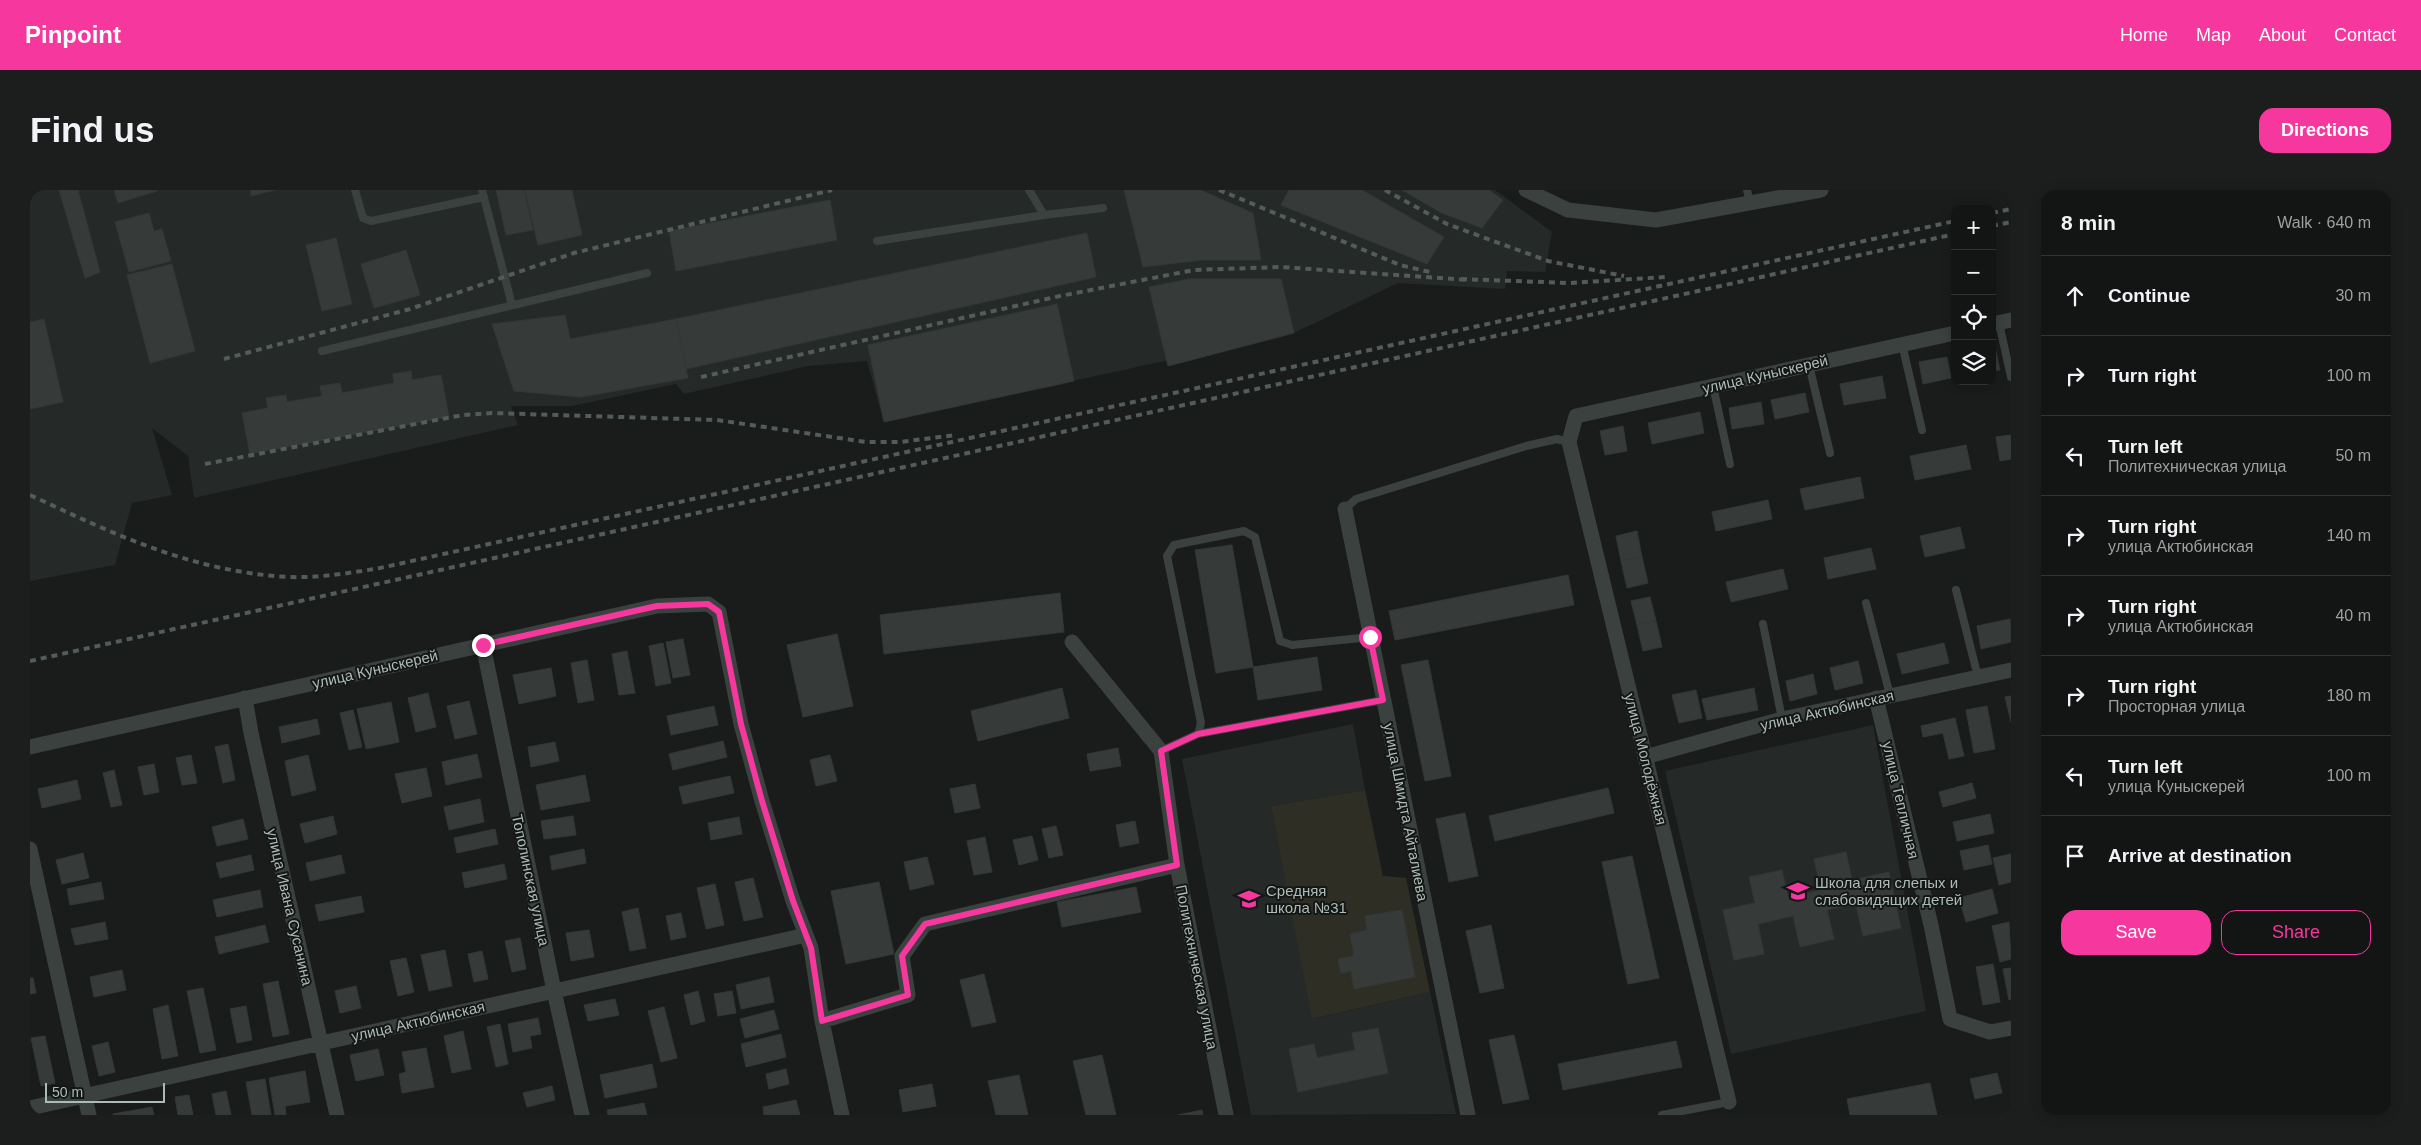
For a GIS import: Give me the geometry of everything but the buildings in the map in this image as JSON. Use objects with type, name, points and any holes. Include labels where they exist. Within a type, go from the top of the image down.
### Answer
[{"type":"street","points":[[1526,190],[1568,210],[1656,220],[1749,197],[1821,190]]},
{"type":"street","name":"улица Куныскерей","points":[[1576,416],[1951,333]]},
{"type":"street","name":"улица Молодёжная","points":[[1576,416],[1569,442],[1729,1102]]},
{"type":"street","name":"улица Шмидта Айталиева","points":[[1345,510],[1468,1115]]},
{"type":"street","name":"улица Куныскерей","points":[[30,746],[657,606],[708,604],[719,612],[741,724],[759,792],[793,901],[806,935]]},
{"type":"street","points":[[1072,642],[1161,751]]},
{"type":"street","name":"Тополинская улица","points":[[483,645],[554,991],[582,1115]]},
{"type":"street","name":"улица Актюбинская","points":[[1645,757],[1782,719],[2011,670]]},
{"type":"street","name":"улица Тепличная","points":[[1883,697],[1950,1019],[1990,1032],[2011,1028]]},
{"type":"street","name":"улица Ивана Сусанина","points":[[245,698],[250,733],[337,1115]]},
{"type":"street","name":"Политехническая улица","points":[[1161,751],[1177,865],[1226,1115]]},
{"type":"street","points":[[30,849],[89,1115]]},
{"type":"street","points":[[822,1021],[908,995],[902,956],[925,924],[1177,865]]},
{"type":"street","points":[[806,935],[811,948],[822,1021],[842,1115]]},
{"type":"street","name":"улица Актюбинская","points":[[30,1108],[806,935]]},
{"type":"lane","points":[[355,190],[364,218],[371,221],[483,194],[512,305]]},
{"type":"lane","points":[[1029,190],[1044,215]]},
{"type":"lane","points":[[877,241],[1044,215],[1103,208]]},
{"type":"lane","points":[[322,350],[647,273]]},
{"type":"lane","points":[[2001,322],[2011,377]]},
{"type":"lane","points":[[1902,344],[1922,430]]},
{"type":"lane","points":[[1809,365],[1830,453]]},
{"type":"lane","points":[[1713,386],[1730,464]]},
{"type":"lane","points":[[1345,510],[1356,499],[1526,446],[1557,440],[1569,442]]},
{"type":"lane","points":[[1198,734],[1201,723],[1167,556],[1174,545],[1244,531],[1251,533],[1255,537],[1280,641],[1292,645],[1370,637]]},
{"type":"lane","points":[[1956,590],[1978,676]]},
{"type":"lane","points":[[1866,603],[1883,697]]},
{"type":"lane","points":[[1763,624],[1782,719]]},
{"type":"lane","points":[[1161,751],[1198,734],[1383,700]]},
{"type":"lane","points":[[1662,1115],[1685,1113],[1729,1102]]},
{"type":"shaded area","points":[[30,190],[1495,190],[1552,232],[1545,272],[1507,271],[1505,289],[1398,283],[1294,333],[884,422],[867,361],[808,366],[684,394],[676,384],[572,406],[511,406],[518,425],[194,498],[188,456],[152,428],[172,495],[132,503],[115,565],[30,581]]},
{"type":"shaded area","name":"Средняя школа №31","points":[[1353,724],[1365,790],[1271,806],[1313,1019],[1430,992],[1456,1114],[1251,1115],[1182,759]]},
{"type":"shaded area","name":"Школа для слепых и слабовидящих детей","points":[[1873,725],[1926,1011],[1731,1054],[1665,771]]},
{"type":"shaded area","points":[[1365,790],[1383,876],[1406,878],[1430,992],[1312,1019],[1271,806]]},
{"type":"railway","points":[[224,359],[410,309],[574,253],[832,190]]},
{"type":"railway","points":[[1219,190],[1400,265],[1430,272]]},
{"type":"railway","points":[[1385,190],[1447,224],[1548,261],[1624,276]]},
{"type":"railway","points":[[1996,212],[2011,209]]},
{"type":"railway","points":[[30,495],[124,537],[156,549],[220,568],[254,574],[289,577],[312,577],[346,573],[380,568],[1951,222]]},
{"type":"railway","points":[[1996,225],[2011,222]]},
{"type":"railway","points":[[30,661],[1951,235]]},
{"type":"railway","points":[[701,377],[1060,296],[1194,270],[1281,267],[1468,280]]},
{"type":"railway","points":[[1461,279],[1569,283],[1666,277]]},
{"type":"railway","points":[[205,464],[463,415],[492,413],[717,420],[866,442],[900,442],[956,435]]},
{"type":"place","name":"Школа для слепых и слабовидящих детей","points":[[1798,891]]},
{"type":"place","name":"Средняя школа №31","points":[[1249,899]]},
{"type":"route","points":[[483,645],[657,606],[708,604],[719,612],[741,724],[762,801],[793,901],[811,948],[822,1021],[908,995],[902,956],[925,924],[1177,865],[1161,751],[1189,740],[1198,734],[1383,700],[1370,637]]}]
